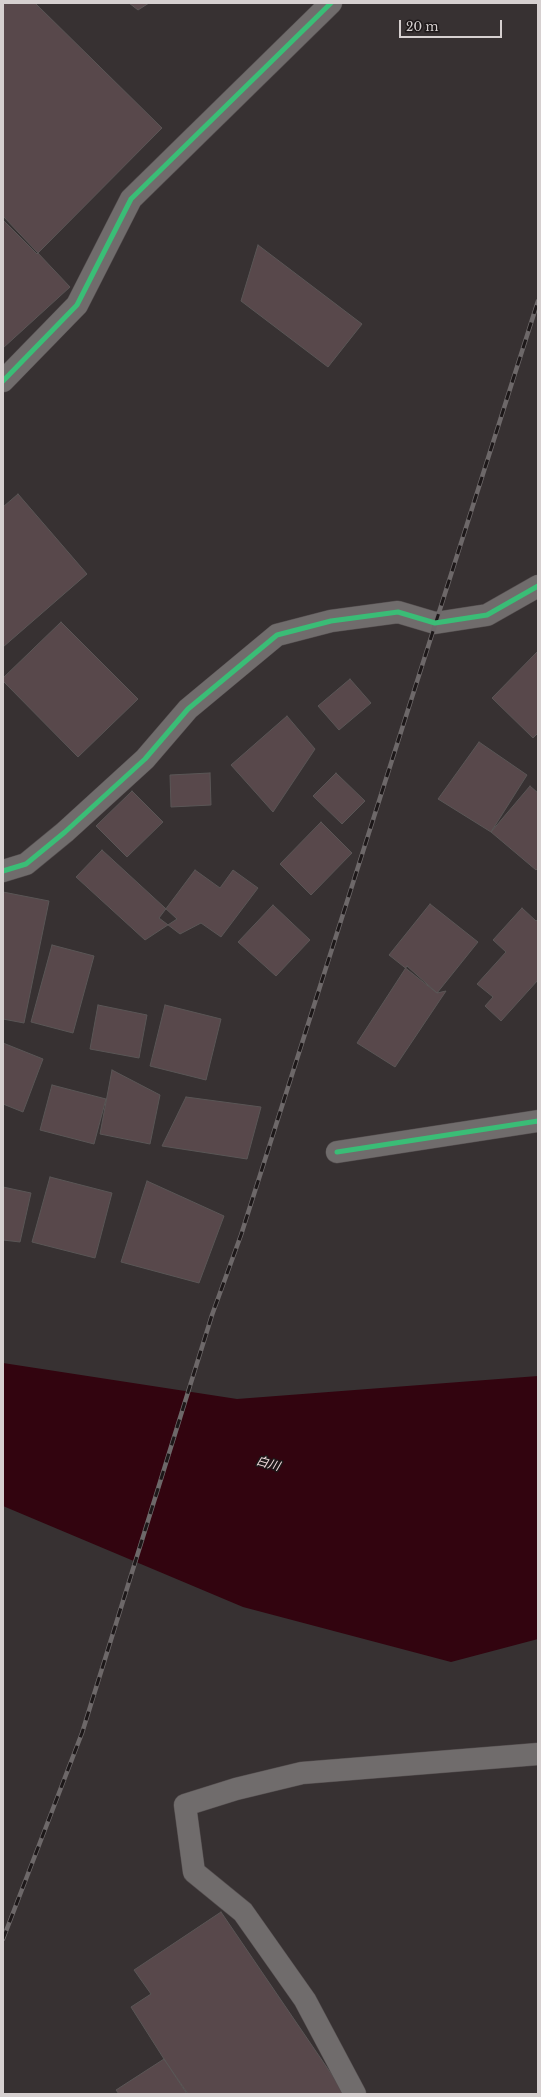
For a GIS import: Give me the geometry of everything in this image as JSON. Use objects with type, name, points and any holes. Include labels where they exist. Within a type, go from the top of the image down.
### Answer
[{"type":"street","points":[[3,382],[77,305],[131,199],[331,3]]},
{"type":"street","points":[[3,871],[26,864],[65,832],[145,759],[188,709],[277,635],[331,621],[398,612],[435,623],[487,615],[538,586]]},
{"type":"street","points":[[337,1152],[538,1121]]},
{"type":"street","points":[[355,2094],[305,2000],[243,1912],[194,1872],[185,1805],[236,1789],[302,1773],[538,1754]]},
{"type":"water","name":"白川","points":[[3,1363],[237,1399],[538,1376],[538,1639],[451,1662],[243,1607],[3,1506]]},
{"type":"building","points":[[3,3],[35,3],[162,128],[37,254],[3,220]]},
{"type":"building","points":[[129,3],[149,3],[138,10]]},
{"type":"building","points":[[3,216],[70,287],[3,348]]},
{"type":"building","points":[[258,245],[362,324],[328,367],[241,301]]},
{"type":"building","points":[[18,494],[87,574],[3,647],[3,507]]},
{"type":"building","points":[[61,622],[138,699],[78,757],[3,681],[3,678]]},
{"type":"building","points":[[538,651],[538,733],[533,738],[492,698]]},
{"type":"building","points":[[350,679],[371,703],[339,730],[318,706]]},
{"type":"building","points":[[287,716],[315,749],[273,812],[231,765]]},
{"type":"building","points":[[479,742],[527,775],[491,832],[438,799]]},
{"type":"building","points":[[210,773],[211,805],[171,807],[170,775]]},
{"type":"building","points":[[336,773],[365,801],[342,824],[313,796]]},
{"type":"building","points":[[530,786],[538,793],[538,868],[536,870],[491,832]]},
{"type":"building","points":[[132,791],[163,822],[127,857],[96,826]]},
{"type":"building","points":[[321,822],[352,853],[311,895],[280,864]]},
{"type":"building","points":[[102,850],[177,919],[145,940],[76,877]]},
{"type":"building","points":[[195,870],[220,888],[233,870],[258,888],[221,937],[201,923],[180,934],[159,918]]},
{"type":"building","points":[[3,892],[49,901],[24,1023],[3,1019]]},
{"type":"building","points":[[430,904],[478,942],[437,993],[389,955]]},
{"type":"building","points":[[273,905],[310,940],[276,976],[238,942]]},
{"type":"building","points":[[522,908],[536,921],[538,919],[538,980],[501,1021],[485,1006],[493,997],[477,984],[506,952],[493,940]]},
{"type":"building","points":[[52,945],[94,956],[73,1033],[31,1022]]},
{"type":"building","points":[[407,966],[437,993],[446,991],[395,1067],[357,1043]]},
{"type":"building","points":[[98,1005],[147,1015],[139,1058],[90,1049]]},
{"type":"building","points":[[165,1005],[221,1019],[206,1080],[150,1066]]},
{"type":"building","points":[[3,1043],[43,1059],[23,1112],[3,1104]]},
{"type":"building","points":[[112,1070],[160,1095],[150,1144],[100,1134]]},
{"type":"building","points":[[52,1085],[106,1099],[94,1144],[40,1130]]},
{"type":"building","points":[[186,1097],[261,1107],[247,1159],[162,1146]]},
{"type":"building","points":[[50,1177],[112,1193],[95,1258],[32,1242]]},
{"type":"building","points":[[147,1181],[224,1216],[199,1283],[121,1262]]},
{"type":"building","points":[[3,1187],[31,1193],[20,1242],[3,1240]]},
{"type":"building","points":[[221,1912],[345,2094],[188,2094],[164,2059],[131,2007],[151,1994],[134,1970]]},
{"type":"building","points":[[164,2059],[187,2094],[119,2094],[116,2090]]},
{"type":"railway","points":[[3,1939],[82,1733],[212,1315],[241,1235],[538,301]]},
{"type":"cycle path","points":[[3,381],[77,305],[131,199],[331,3]]},
{"type":"cycle path","points":[[3,871],[26,864],[65,832],[145,759],[188,709],[277,635],[331,621],[398,612],[435,623],[487,615],[538,586]]},
{"type":"cycle path","points":[[337,1152],[538,1121]]}]
